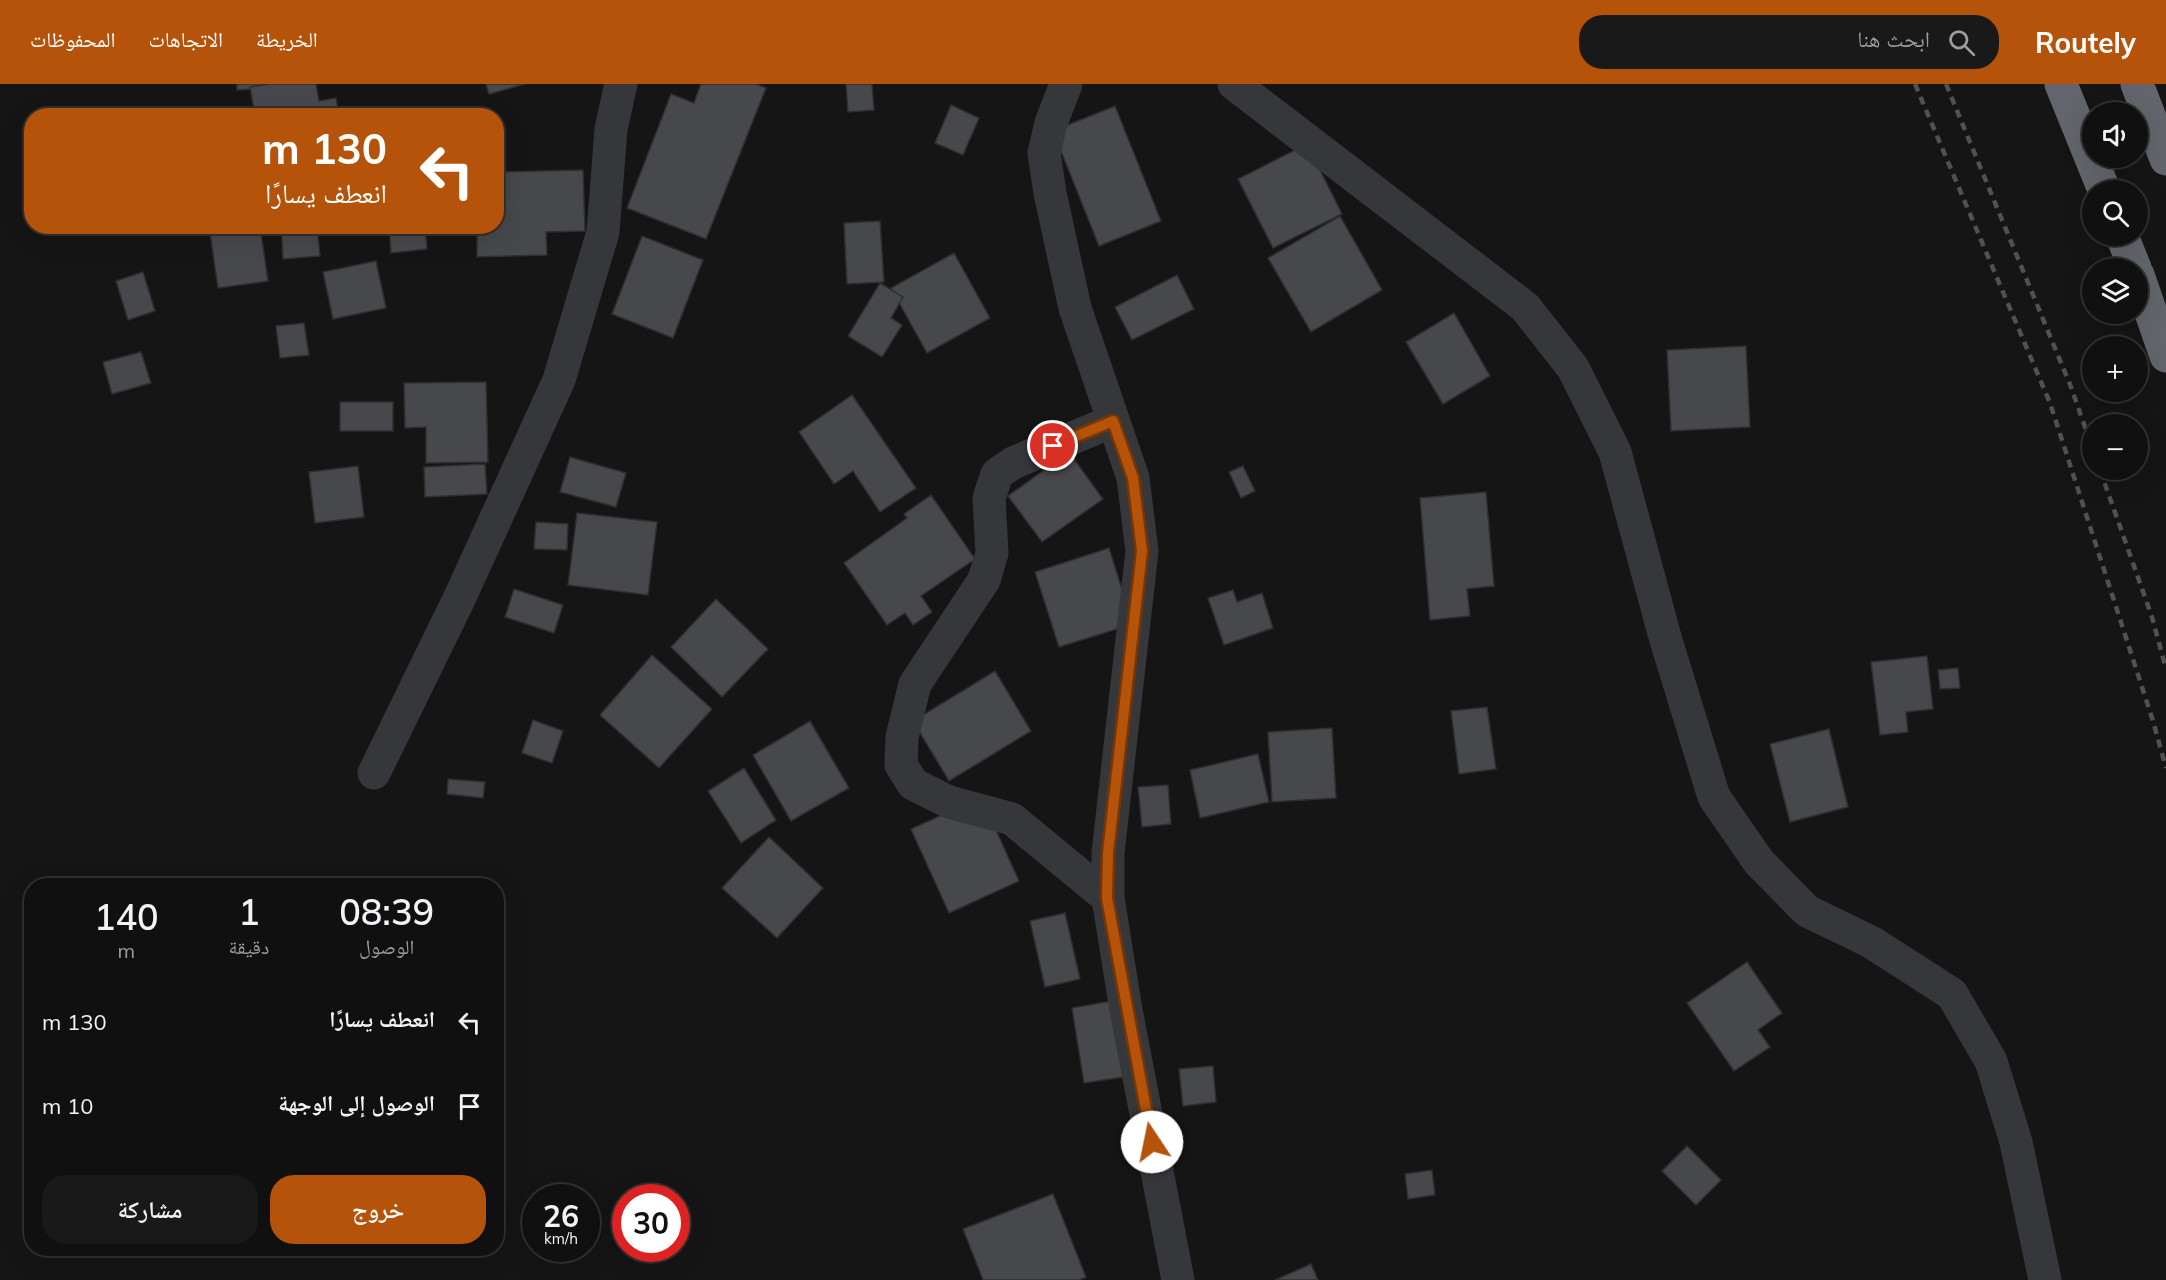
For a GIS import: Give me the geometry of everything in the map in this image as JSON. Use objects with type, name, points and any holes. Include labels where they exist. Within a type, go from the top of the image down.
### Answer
[{"type":"highway","points":[[2061,84],[2100,180]]},
{"type":"highway","points":[[2137,84],[2166,159]]},
{"type":"highway","points":[[2148,304],[2166,356]]},
{"type":"street","points":[[374,773],[459,597],[559,380],[603,232],[611,129],[621,84]]},
{"type":"street","points":[[1066,84],[1051,123],[1044,153],[1048,183],[1075,308],[1133,478],[1142,551],[1108,853],[1107,898],[1178,1280]]},
{"type":"street","points":[[1234,84],[1525,307],[1573,368],[1615,452],[1665,636],[1714,797],[1759,862],[1807,911],[1871,942],[1952,994],[1991,1061],[2016,1142],[2045,1280]]},
{"type":"street","points":[[1107,898],[1012,819],[949,802],[922,789],[913,784],[901,765],[903,737],[915,684],[984,580],[992,553],[989,498],[997,474],[1013,463],[1113,421]]},
{"type":"building","points":[[237,84],[271,84],[271,88],[237,90]]},
{"type":"building","points":[[269,84],[316,84],[319,101],[336,98],[338,108],[254,108],[250,87]]},
{"type":"building","points":[[486,84],[525,84],[489,94]]},
{"type":"building","points":[[701,84],[756,84],[766,88],[706,239],[627,208],[671,94],[694,103]]},
{"type":"building","points":[[846,84],[872,84],[874,110],[848,112]]},
{"type":"building","points":[[951,105],[979,118],[963,155],[935,143]]},
{"type":"building","points":[[1115,106],[1161,221],[1099,246],[1053,131]]},
{"type":"building","points":[[1307,144],[1342,214],[1273,248],[1238,179]]},
{"type":"building","points":[[583,170],[585,231],[546,232],[547,255],[477,257],[477,234],[504,234],[504,172]]},
{"type":"building","points":[[1340,216],[1382,290],[1311,332],[1268,258]]},
{"type":"building","points":[[880,221],[884,282],[847,284],[844,223]]},
{"type":"building","points":[[210,234],[261,234],[268,281],[218,288]]},
{"type":"building","points":[[281,234],[318,234],[320,256],[283,259]]},
{"type":"building","points":[[390,234],[426,234],[427,249],[391,253]]},
{"type":"building","points":[[642,236],[703,260],[673,338],[612,314]]},
{"type":"building","points":[[954,253],[990,318],[927,353],[891,288]]},
{"type":"building","points":[[376,261],[386,308],[333,319],[323,272]]},
{"type":"building","points":[[143,272],[155,311],[128,320],[116,281]]},
{"type":"building","points":[[1177,275],[1194,309],[1132,340],[1115,307]]},
{"type":"building","points":[[880,283],[903,297],[891,318],[902,325],[882,357],[848,336]]},
{"type":"building","points":[[1454,313],[1490,376],[1443,404],[1406,342]]},
{"type":"building","points":[[304,323],[309,355],[280,358],[276,326]]},
{"type":"building","points":[[1746,346],[1750,427],[1671,431],[1667,350]]},
{"type":"building","points":[[141,352],[151,383],[112,394],[103,362]]},
{"type":"building","points":[[486,382],[488,462],[426,463],[426,427],[405,428],[404,383]]},
{"type":"building","points":[[852,395],[916,488],[880,512],[853,471],[834,484],[799,432]]},
{"type":"building","points":[[340,402],[393,402],[393,431],[340,431]]},
{"type":"building","points":[[1069,452],[1103,499],[1042,542],[1008,496]]},
{"type":"building","points":[[570,457],[626,473],[616,507],[560,492]]},
{"type":"building","points":[[485,464],[487,494],[425,497],[424,467]]},
{"type":"building","points":[[358,466],[364,517],[315,523],[309,472]]},
{"type":"building","points":[[1243,466],[1255,491],[1241,498],[1229,472]]},
{"type":"building","points":[[1486,492],[1494,586],[1467,589],[1470,616],[1430,620],[1420,498]]},
{"type":"building","points":[[931,495],[975,559],[921,596],[932,612],[913,625],[905,613],[887,625],[844,563],[907,518],[904,514]]},
{"type":"building","points":[[577,513],[657,522],[648,595],[568,585]]},
{"type":"building","points":[[536,522],[568,524],[567,550],[534,549]]},
{"type":"building","points":[[1109,548],[1133,624],[1059,647],[1035,572]]},
{"type":"building","points":[[514,589],[563,605],[554,633],[505,617]]},
{"type":"building","points":[[1233,590],[1237,602],[1262,593],[1273,628],[1224,645],[1208,598]]},
{"type":"building","points":[[716,599],[768,649],[722,697],[671,647]]},
{"type":"building","points":[[652,655],[712,709],[659,768],[600,715]]},
{"type":"building","points":[[1927,656],[1933,709],[1906,712],[1908,732],[1880,735],[1871,662]]},
{"type":"building","points":[[1958,668],[1960,688],[1940,689],[1938,670]]},
{"type":"building","points":[[995,671],[1031,731],[949,781],[913,721]]},
{"type":"building","points":[[1487,707],[1496,769],[1459,774],[1451,711]]},
{"type":"building","points":[[533,720],[563,731],[552,763],[522,753]]},
{"type":"building","points":[[810,721],[849,788],[791,821],[753,755]]},
{"type":"building","points":[[1332,728],[1336,798],[1272,802],[1268,732]]},
{"type":"building","points":[[1829,729],[1848,807],[1790,822],[1770,744]]},
{"type":"building","points":[[1258,754],[1269,802],[1200,818],[1190,770]]},
{"type":"building","points":[[744,768],[776,820],[741,843],[708,791]]},
{"type":"building","points":[[448,779],[485,782],[483,798],[447,794]]},
{"type":"building","points":[[1168,785],[1171,824],[1142,827],[1138,787]]},
{"type":"building","points":[[981,797],[1019,881],[949,913],[911,829]]},
{"type":"building","points":[[769,837],[823,888],[777,938],[722,888]]},
{"type":"building","points":[[1065,913],[1080,979],[1045,987],[1030,921]]},
{"type":"building","points":[[1747,962],[1782,1013],[1758,1030],[1770,1047],[1734,1071],[1687,1003]]},
{"type":"building","points":[[1111,1001],[1124,1077],[1084,1083],[1072,1008]]},
{"type":"building","points":[[1213,1066],[1216,1102],[1183,1106],[1179,1069]]},
{"type":"building","points":[[1687,1146],[1721,1180],[1696,1205],[1662,1171]]},
{"type":"building","points":[[1432,1170],[1435,1195],[1408,1199],[1405,1174]]},
{"type":"building","points":[[1053,1194],[1086,1277],[1079,1280],[983,1280],[963,1229]]},
{"type":"building","points":[[1311,1264],[1318,1280],[1275,1280]]},
{"type":"railway","points":[[1915,84],[2050,403],[2153,721],[2166,768]]},
{"type":"railway","points":[[1946,84],[2082,418]]},
{"type":"railway","points":[[2104,480],[2152,617],[2166,669]]},
{"type":"route","points":[[1053,446],[1113,421],[1133,478],[1142,551],[1108,853],[1107,898],[1152,1142]]}]
